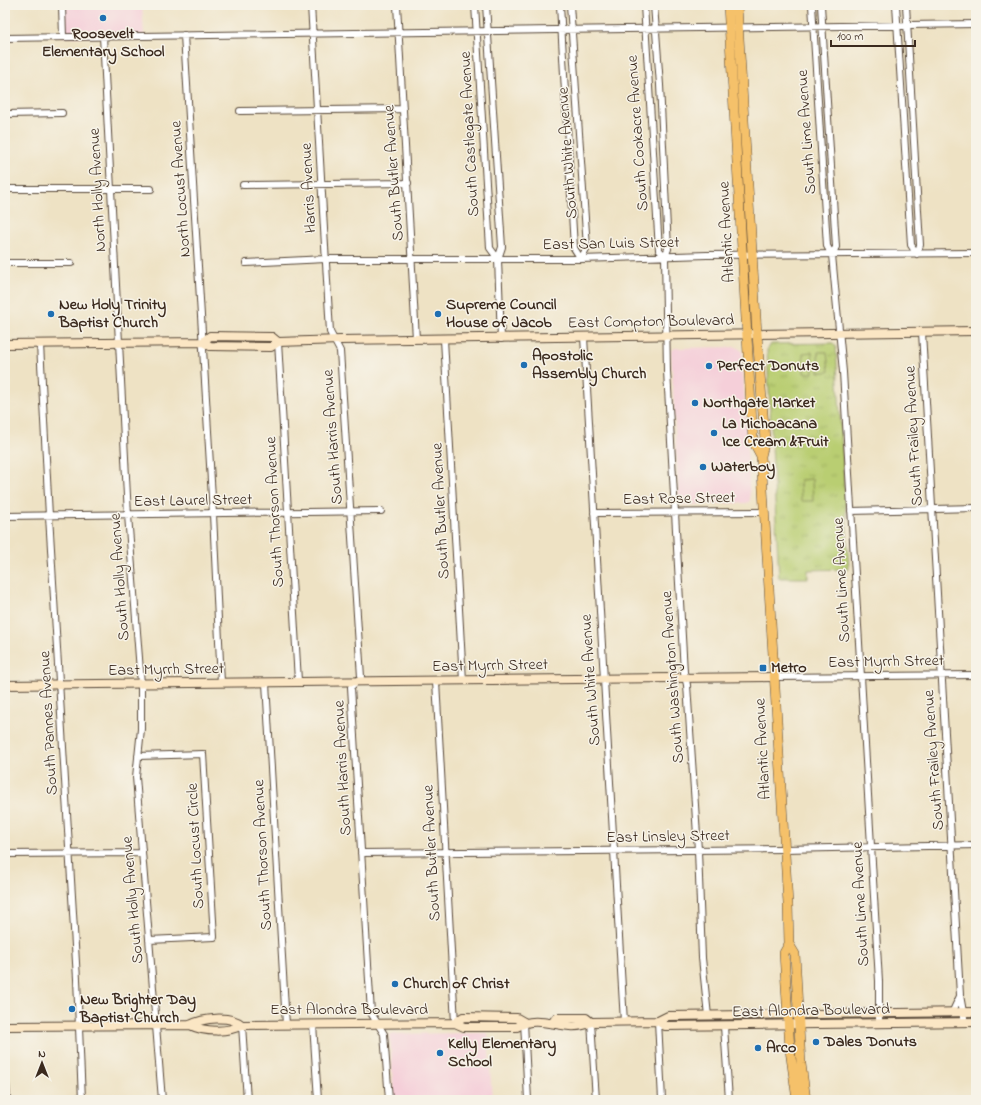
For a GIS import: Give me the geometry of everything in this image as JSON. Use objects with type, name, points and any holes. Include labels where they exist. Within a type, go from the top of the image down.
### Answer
[{"type":"main road","name":"Atlantic Avenue","points":[[728,5],[734,28]]},
{"type":"main road","name":"Atlantic Avenue","points":[[737,5],[734,28],[752,334],[753,441],[761,456],[789,944],[795,954],[801,1064],[806,1100]]},
{"type":"main road","name":"East Compton Boulevard","points":[[5,344],[203,342],[210,336],[272,337],[278,342],[976,331]]},
{"type":"main road","name":"East Myrrh Street","points":[[5,685],[774,678]]},
{"type":"main road","name":"Atlantic Avenue","points":[[789,944],[784,953],[791,1060],[797,1100]]},
{"type":"main road","name":"East Alondra Boulevard","points":[[658,1021],[665,1026],[724,1026],[788,1020],[799,1016],[976,1012]]},
{"type":"main road","name":"East Alondra Boulevard","points":[[5,1026],[190,1025],[200,1020],[236,1020],[242,1025],[455,1023],[462,1018],[517,1018],[524,1022],[553,1022],[559,1026],[584,1026],[591,1022],[658,1021],[668,1016],[708,1016],[788,1020],[799,1025],[976,1022]]},
{"type":"street","points":[[62,5],[63,37]]},
{"type":"street","points":[[311,5],[313,34]]},
{"type":"street","name":"South Butler Avenue","points":[[397,5],[416,339]]},
{"type":"street","name":"South Castlegate Avenue","points":[[475,5],[490,248],[498,259]]},
{"type":"street","name":"South Castlegate Avenue","points":[[486,5],[502,247],[498,259],[501,339]]},
{"type":"street","name":"South White Avenue","points":[[560,5],[574,248],[581,259]]},
{"type":"street","name":"South White Avenue","points":[[570,5],[573,30],[587,247],[581,259]]},
{"type":"street","name":"South Cookacre Avenue","points":[[644,5],[659,250],[665,256]]},
{"type":"street","name":"South Cookacre Avenue","points":[[654,5],[660,85],[668,249],[665,256],[667,336]]},
{"type":"street","name":"South Lime Avenue","points":[[812,5],[827,246],[832,255],[838,332],[843,372],[871,847],[879,1024]]},
{"type":"street","name":"South Lime Avenue","points":[[821,5],[836,246],[832,255]]},
{"type":"street","points":[[896,5],[911,245],[917,254]]},
{"type":"street","points":[[906,5],[920,245],[917,254]]},
{"type":"street","points":[[5,38],[976,24]]},
{"type":"street","name":"Harris Avenue","points":[[313,34],[330,332],[334,340]]},
{"type":"street","name":"North Locust Avenue","points":[[184,35],[213,514],[221,683]]},
{"type":"street","name":"North Holly Avenue","points":[[102,36],[119,343]]},
{"type":"street","points":[[240,111],[403,109]]},
{"type":"street","points":[[5,114],[62,113]]},
{"type":"street","points":[[243,185],[408,183]]},
{"type":"street","points":[[5,189],[151,189]]},
{"type":"street","name":"East San Luis Street","points":[[246,263],[326,259],[581,259],[665,256],[976,253]]},
{"type":"street","points":[[5,264],[71,264]]},
{"type":"street","name":"South Frailey Avenue","points":[[922,332],[931,509],[953,846],[960,995],[965,1023]]},
{"type":"street","name":"South Washington Avenue","points":[[667,336],[667,371],[685,678],[698,850],[702,958],[708,1016]]},
{"type":"street","name":"South White Avenue","points":[[584,337],[624,1022]]},
{"type":"street","name":"South Harris Avenue","points":[[334,340],[340,352],[352,512],[361,677],[351,687],[371,1013],[384,1034],[389,1100]]},
{"type":"street","name":"South Butler Avenue","points":[[444,340],[463,681]]},
{"type":"street","name":"South Thorson Avenue","points":[[278,342],[298,682]]},
{"type":"street","name":"South Holly Avenue","points":[[119,343],[128,515],[140,684],[141,729],[136,777],[162,1100]]},
{"type":"street","name":"South Pannes Avenue","points":[[40,344],[70,854],[82,1100]]},
{"type":"street","points":[[851,511],[976,508]]},
{"type":"street","name":"East Laurel Street","points":[[5,516],[382,511]]},
{"type":"street","name":"East Rose Street","points":[[594,513],[765,512]]},
{"type":"street","name":"East Myrrh Street","points":[[774,678],[976,675]]},
{"type":"street","name":"South Butler Avenue","points":[[436,681],[455,1023]]},
{"type":"street","name":"South Thorson Avenue","points":[[266,683],[286,1024]]},
{"type":"street","name":"South Locust Circle","points":[[138,756],[204,754],[214,937],[149,940]]},
{"type":"street","name":"East Linsley Street","points":[[361,853],[784,849],[976,845]]},
{"type":"street","points":[[5,854],[142,853]]},
{"type":"street","name":"South Frailey Avenue","points":[[952,1013],[960,995]]},
{"type":"street","points":[[658,1021],[662,1100]]},
{"type":"street","points":[[524,1022],[528,1100]]},
{"type":"street","points":[[591,1022],[596,1100]]},
{"type":"street","points":[[313,1024],[318,1100]]},
{"type":"street","points":[[242,1025],[247,1100]]},
{"type":"street","points":[[724,1026],[729,1100]]},
{"type":"street","points":[[5,1065],[7,1100]]},
{"type":"shaded area","name":"Roosevelt Elementary School","points":[[62,5],[142,5],[144,36],[63,37]]},
{"type":"shaded area","points":[[737,347],[742,351],[750,501],[746,503],[679,505],[671,351],[675,348]]},
{"type":"shaded area","name":"Kelly Elementary School","points":[[488,1033],[492,1100],[394,1100],[390,1034]]},
{"type":"green space","points":[[833,343],[836,347],[849,569],[808,570],[808,578],[779,578],[767,350],[771,344]]},
{"type":"green space","points":[[812,352],[813,373],[804,373],[803,353]]},
{"type":"green space","points":[[818,352],[827,352],[829,372],[819,372]]},
{"type":"green space","points":[[812,479],[813,501],[801,501],[800,480]]},
{"type":"place","name":"Roosevelt Elementary School","points":[[103,18]]},
{"type":"place","name":"New Holy Trinity Baptist Church","points":[[51,314]]},
{"type":"place","name":"Supreme Council House of Jacob","points":[[438,314]]},
{"type":"place","name":"Apostolic Assembly Church","points":[[524,365]]},
{"type":"place","name":"Perfect Donuts","points":[[709,366]]},
{"type":"place","name":"Northgate Market","points":[[695,403]]},
{"type":"place","name":"La Michoacana Ice Cream &Fruit","points":[[714,433]]},
{"type":"place","name":"Waterboy","points":[[703,467]]},
{"type":"place","name":"Metro","points":[[763,668]]},
{"type":"place","name":"Church of Christ","points":[[395,984]]},
{"type":"place","name":"New Brighter Day Baptist Church","points":[[72,1009]]},
{"type":"place","name":"Dales Donuts","points":[[816,1042]]},
{"type":"place","name":"Arco","points":[[758,1048]]},
{"type":"place","name":"Kelly Elementary School","points":[[440,1053]]}]
